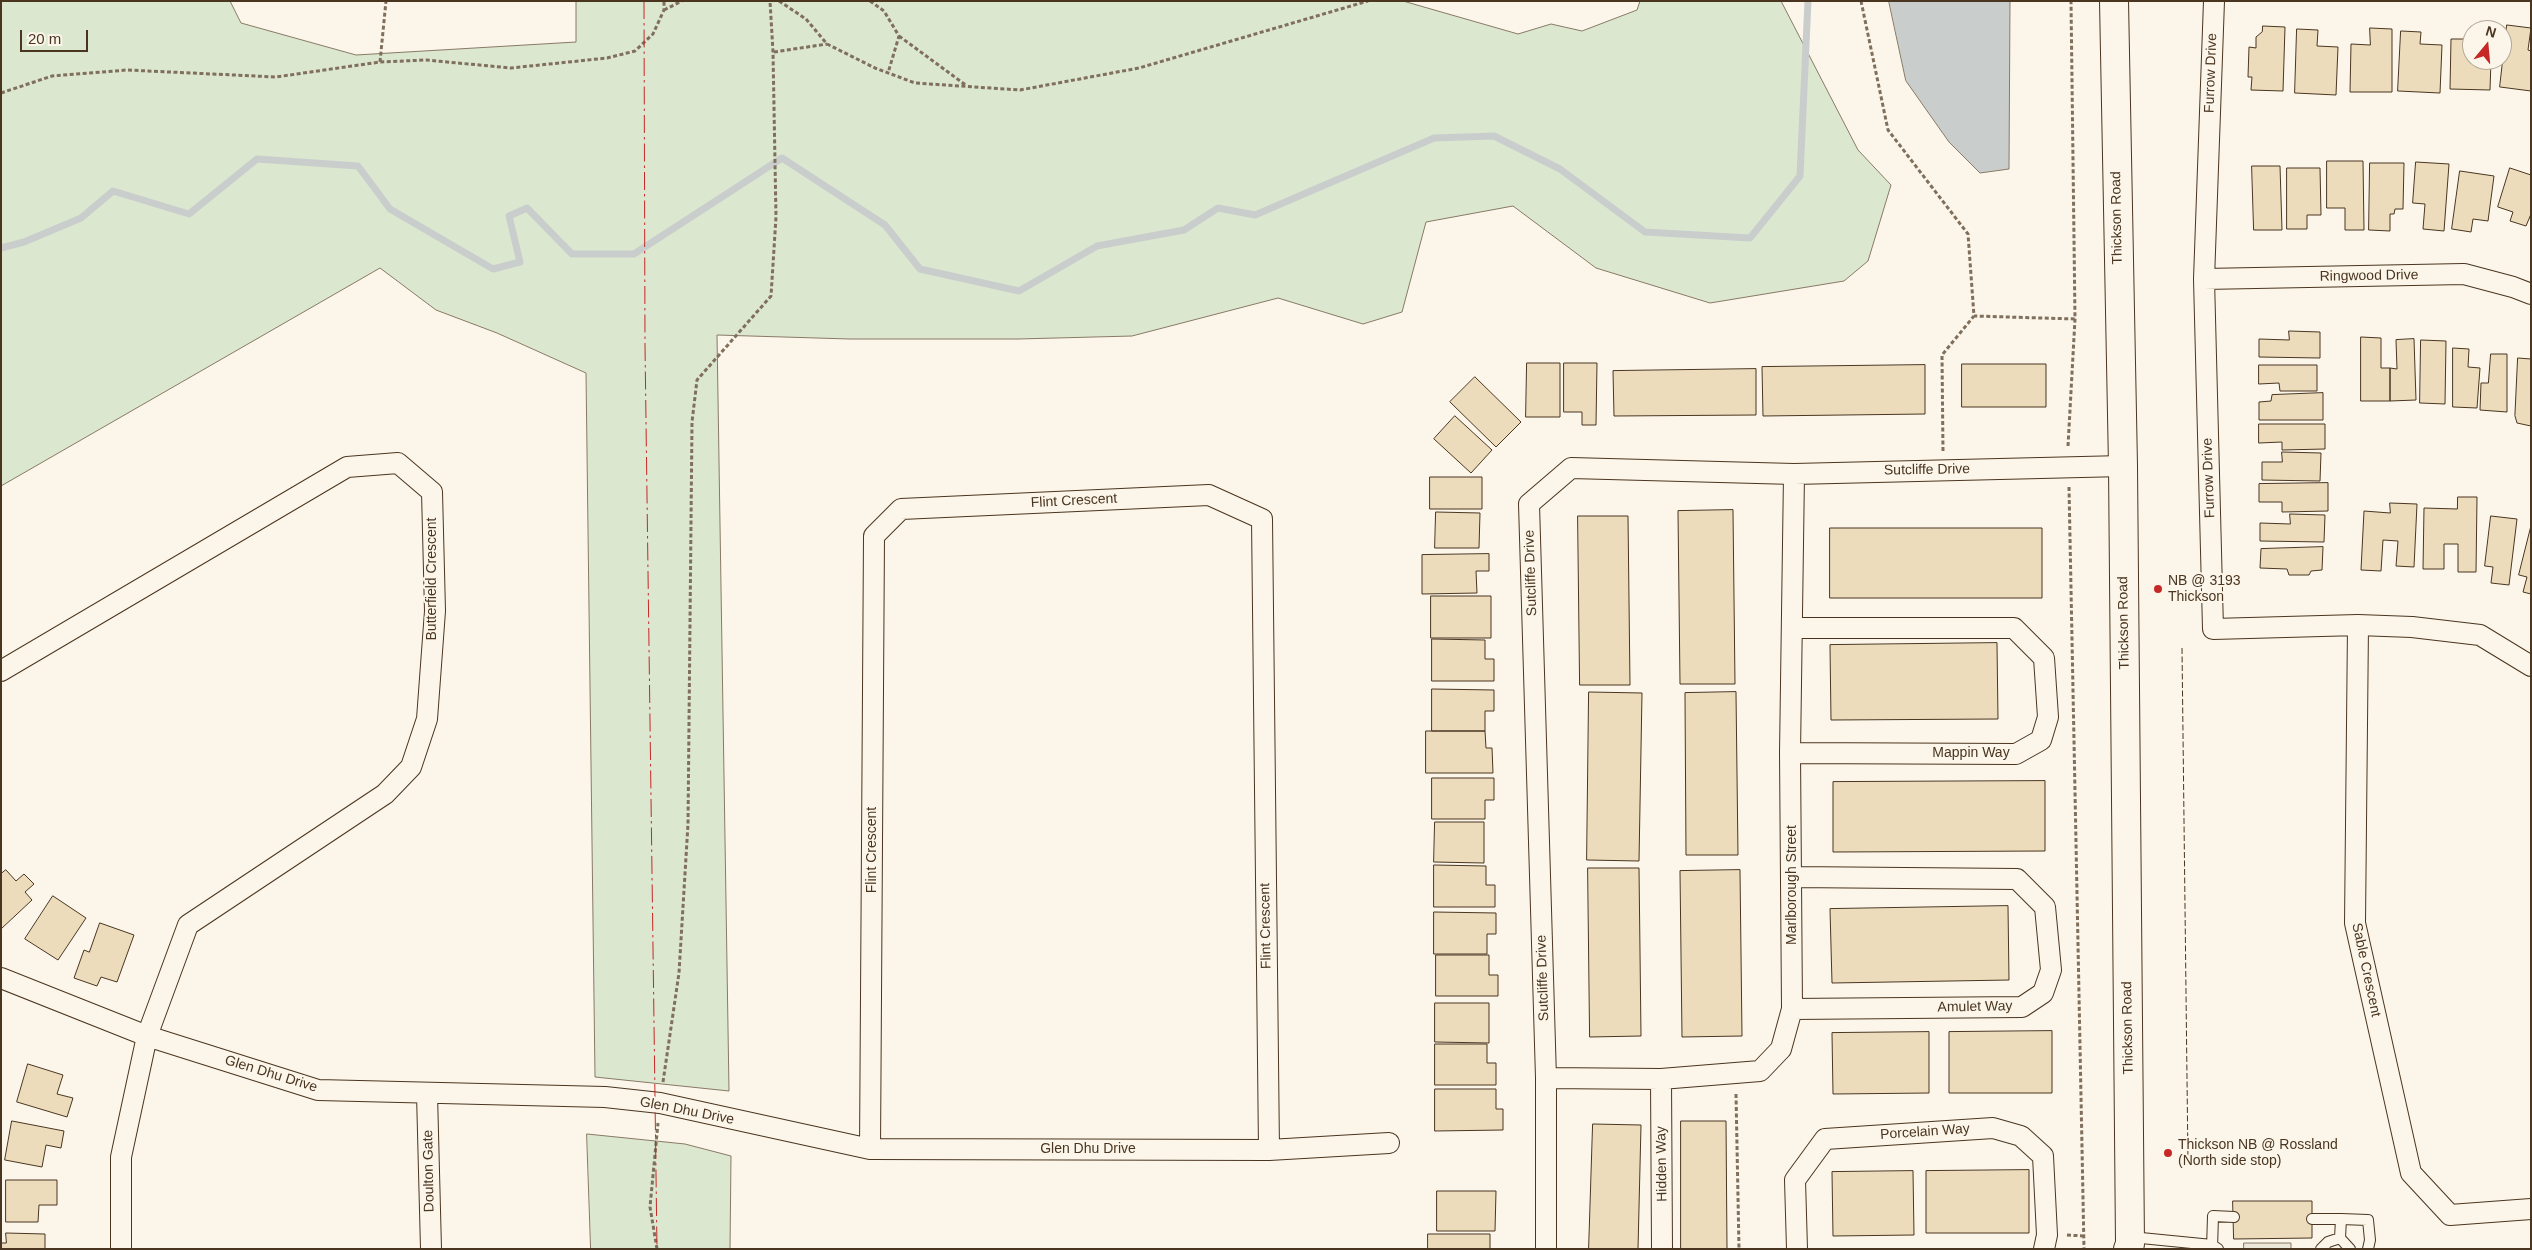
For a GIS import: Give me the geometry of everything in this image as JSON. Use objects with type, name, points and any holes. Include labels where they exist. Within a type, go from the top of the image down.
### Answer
[{"type":"main road","name":"Thickson Road","points":[[2114,1],[2123,466],[2130,1245]]},
{"type":"street","name":"Furrow Drive","points":[[2214,1],[2204,279],[2214,629],[2358,625],[2412,627],[2480,636],[2531,666]]},
{"type":"street","name":"Ringwood Drive","points":[[2204,279],[2464,274],[2513,287],[2531,294]]},
{"type":"street","name":"Butterfield Crescent","points":[[1,670],[347,467],[398,463],[432,492],[435,611],[428,710],[427,719],[411,768],[384,794],[188,925],[147,1036],[121,1157],[121,1249]]},
{"type":"street","name":"Sutcliffe Drive","points":[[1546,1249],[1546,1078],[1529,504],[1571,468],[1794,474],[2123,466]]},
{"type":"street","name":"Marlborough Street","points":[[1546,1078],[1661,1080],[1760,1071],[1782,1049],[1792,1009],[1793,878],[1790,753],[1794,474]]},
{"type":"street","name":"Flint Crescent","points":[[870,1149],[874,536],[901,509],[1209,494],[1262,519],[1269,1150]]},
{"type":"street","name":"Sable Crescent","points":[[2358,625],[2355,923],[2410,1173],[2450,1215],[2531,1209]]},
{"type":"street","name":"Mappin Way","points":[[1790,753],[2016,754],[2041,740],[2048,717],[2044,658],[2014,628],[1792,628]]},
{"type":"street","name":"Amulet Way","points":[[1792,1009],[2022,1007],[2043,993],[2051,970],[2045,907],[2016,879],[1793,878]]},
{"type":"street","name":"Glen Dhu Drive","points":[[1,978],[147,1036],[318,1090],[605,1097],[660,1104],[870,1149],[1269,1150],[1389,1143]]},
{"type":"street","name":"Hidden Way","points":[[1661,1080],[1662,1249]]},
{"type":"street","name":"Doulton Gate","points":[[428,1094],[431,1249]]},
{"type":"street","name":"Porcelain Way","points":[[1797,1249],[1795,1180],[1825,1139],[1992,1128],[2021,1136],[2043,1156],[2047,1235],[2044,1249]]},
{"type":"lane","points":[[2130,1245],[2214,1248],[2213,1216],[2234,1217]]},
{"type":"lane","points":[[2312,1219],[2368,1220],[2370,1240],[2368,1249]]},
{"type":"lane","points":[[2341,1219],[2340,1238],[2350,1249]]},
{"type":"lane","points":[[2321,1249],[2328,1242],[2340,1238]]},
{"type":"path","points":[[380,62],[386,1]]},
{"type":"path","points":[[1,93],[52,76],[118,70],[276,78],[380,62],[426,60],[512,68],[607,58],[635,51],[654,34],[664,10],[664,1]]},
{"type":"path","points":[[664,10],[682,1]]},
{"type":"path","points":[[657,1249],[650,1207],[660,1104],[679,973],[688,824],[692,422],[697,380],[771,296],[776,217],[774,52],[770,1]]},
{"type":"path","points":[[778,1],[806,19],[827,44],[888,73],[915,83],[1020,90],[1139,68],[1368,1]]},
{"type":"path","points":[[870,1],[884,11],[898,36],[968,87]]},
{"type":"path","points":[[1861,1],[1888,130],[1968,234],[1974,316],[1942,355],[1943,470]]},
{"type":"path","points":[[2068,432],[2075,319],[2071,1]]},
{"type":"path","points":[[888,73],[898,36]]},
{"type":"path","points":[[774,52],[827,44]]},
{"type":"path","points":[[1974,316],[2075,319]]},
{"type":"path","points":[[2069,498],[2084,1249]]},
{"type":"path","points":[[1735,1073],[1739,1249]]},
{"type":"green space","points":[[1,1],[230,1],[241,23],[356,55],[576,42],[576,1],[1403,1],[1518,34],[1551,24],[1582,31],[1637,10],[1640,1],[1781,1],[1858,150],[1891,185],[1868,261],[1844,281],[1710,303],[1596,268],[1513,206],[1426,222],[1402,312],[1363,324],[1278,298],[1132,336],[1018,339],[850,339],[717,335],[729,1091],[595,1077],[586,373],[497,333],[436,310],[380,268],[1,486]]},
{"type":"green space","points":[[587,1134],[685,1144],[731,1156],[730,1249],[591,1249]]},
{"type":"shaded area","points":[[1889,1],[2010,1],[2009,169],[1980,173],[1949,142],[1906,81]]},
{"type":"shaded area","points":[[2244,1243],[2291,1243],[2291,1249],[2244,1249]]},
{"type":"building","points":[[2263,26],[2285,27],[2283,91],[2251,90],[2252,77],[2248,77],[2249,47],[2256,48],[2256,37],[2262,32]]},
{"type":"building","points":[[2512,26],[2531,28],[2528,50],[2531,51],[2531,91],[2500,87],[2502,70],[2512,70]]},
{"type":"building","points":[[2370,28],[2392,29],[2392,92],[2350,92],[2351,44],[2370,45]]},
{"type":"building","points":[[2297,29],[2318,30],[2317,46],[2338,47],[2336,95],[2295,93]]},
{"type":"building","points":[[2401,31],[2421,32],[2420,44],[2442,45],[2440,93],[2398,91]]},
{"type":"building","points":[[2451,39],[2462,39],[2462,70],[2491,70],[2490,90],[2450,89]]},
{"type":"building","points":[[2327,161],[2363,161],[2364,230],[2345,230],[2345,208],[2327,208]]},
{"type":"building","points":[[2416,162],[2449,164],[2444,231],[2423,229],[2425,204],[2413,203]]},
{"type":"building","points":[[2370,163],[2404,163],[2403,209],[2395,209],[2394,214],[2390,214],[2390,231],[2369,230]]},
{"type":"building","points":[[2252,166],[2280,166],[2282,230],[2254,230]]},
{"type":"building","points":[[2287,168],[2320,168],[2321,215],[2307,215],[2307,229],[2287,229]]},
{"type":"building","points":[[2510,168],[2531,175],[2531,214],[2526,226],[2510,221],[2513,212],[2498,207]]},
{"type":"building","points":[[2460,171],[2494,176],[2488,221],[2473,219],[2471,232],[2452,229]]},
{"type":"building","points":[[2289,331],[2320,332],[2320,358],[2259,357],[2259,339],[2289,340]]},
{"type":"building","points":[[2361,337],[2381,338],[2381,368],[2390,368],[2390,401],[2361,401]]},
{"type":"building","points":[[2414,339],[2416,400],[2390,401],[2390,368],[2397,369],[2396,340]]},
{"type":"building","points":[[2421,340],[2446,341],[2445,404],[2420,403]]},
{"type":"building","points":[[2453,348],[2469,349],[2468,367],[2480,368],[2477,408],[2453,407]]},
{"type":"building","points":[[2491,354],[2507,354],[2507,412],[2480,410],[2481,383],[2488,383]]},
{"type":"building","points":[[2518,358],[2531,359],[2531,426],[2517,423],[2515,416]]},
{"type":"building","points":[[1527,363],[1560,363],[1560,417],[1526,417]]},
{"type":"building","points":[[1564,363],[1597,363],[1596,425],[1582,425],[1582,412],[1564,412]]},
{"type":"building","points":[[1962,364],[2046,364],[2046,407],[1962,407]]},
{"type":"building","points":[[1925,365],[1925,414],[1763,416],[1762,367]]},
{"type":"building","points":[[2259,365],[2317,365],[2317,391],[2280,391],[2279,383],[2259,384]]},
{"type":"building","points":[[1756,369],[1756,415],[1614,416],[1613,371]]},
{"type":"building","points":[[1475,377],[1521,422],[1496,447],[1450,402]]},
{"type":"building","points":[[2323,393],[2323,420],[2259,420],[2259,402],[2271,401],[2272,395]]},
{"type":"building","points":[[1455,416],[1492,450],[1471,473],[1434,439]]},
{"type":"building","points":[[2259,424],[2325,424],[2325,449],[2282,450],[2282,442],[2259,443]]},
{"type":"building","points":[[2282,452],[2321,453],[2320,481],[2262,480],[2262,462],[2282,462]]},
{"type":"building","points":[[1430,477],[1482,477],[1482,509],[1430,509]]},
{"type":"building","points":[[2328,483],[2328,511],[2282,512],[2282,502],[2259,502],[2259,484]]},
{"type":"building","points":[[2458,497],[2477,497],[2476,572],[2458,572],[2458,544],[2444,544],[2444,569],[2423,569],[2424,508],[2457,509]]},
{"type":"building","points":[[2390,503],[2417,504],[2414,567],[2396,566],[2398,541],[2383,540],[2381,571],[2361,570],[2364,511],[2390,513]]},
{"type":"building","points":[[1733,510],[1735,684],[1680,684],[1678,511]]},
{"type":"building","points":[[1436,512],[1480,513],[1479,548],[1435,548]]},
{"type":"building","points":[[2290,514],[2325,515],[2324,542],[2260,541],[2260,523],[2290,524]]},
{"type":"building","points":[[1578,516],[1628,516],[1630,685],[1580,685]]},
{"type":"building","points":[[2491,516],[2517,519],[2509,585],[2491,583],[2493,567],[2485,566]]},
{"type":"building","points":[[2531,526],[2531,594],[2523,592],[2527,577],[2519,575]]},
{"type":"building","points":[[1830,528],[2042,528],[2042,598],[1830,598]]},
{"type":"building","points":[[2323,547],[2322,570],[2311,571],[2309,575],[2289,575],[2287,569],[2260,568],[2261,549]]},
{"type":"building","points":[[1489,554],[1489,571],[1476,571],[1477,593],[1422,594],[1422,555]]},
{"type":"building","points":[[1431,596],[1491,596],[1491,638],[1431,638]]},
{"type":"building","points":[[1432,639],[1485,640],[1485,659],[1494,659],[1494,681],[1432,681]]},
{"type":"building","points":[[1997,643],[1998,719],[1831,720],[1830,645]]},
{"type":"building","points":[[1432,689],[1494,690],[1494,711],[1485,711],[1485,731],[1432,731]]},
{"type":"building","points":[[1589,692],[1642,693],[1639,861],[1587,860]]},
{"type":"building","points":[[1736,692],[1738,855],[1686,855],[1685,693]]},
{"type":"building","points":[[1426,731],[1485,731],[1486,748],[1492,748],[1493,773],[1426,773]]},
{"type":"building","points":[[1432,778],[1494,778],[1494,800],[1485,800],[1485,819],[1432,819]]},
{"type":"building","points":[[2045,781],[2045,851],[1833,852],[1833,782]]},
{"type":"building","points":[[1435,822],[1484,822],[1484,863],[1434,862]]},
{"type":"building","points":[[1434,865],[1486,866],[1486,885],[1495,885],[1495,907],[1434,907]]},
{"type":"building","points":[[1588,868],[1639,868],[1641,1036],[1590,1037]]},
{"type":"building","points":[[6,870],[16,881],[24,874],[34,884],[25,892],[32,900],[1,929],[1,874]]},
{"type":"building","points":[[1740,870],[1742,1036],[1682,1037],[1680,871]]},
{"type":"building","points":[[53,896],[86,918],[58,960],[25,939]]},
{"type":"building","points":[[2008,906],[2009,980],[1832,983],[1830,909]]},
{"type":"building","points":[[1434,912],[1496,913],[1496,934],[1487,934],[1487,954],[1434,954]]},
{"type":"building","points":[[100,923],[134,935],[117,982],[101,977],[97,986],[74,978],[84,950],[89,952]]},
{"type":"building","points":[[1436,955],[1489,955],[1489,975],[1498,975],[1498,996],[1436,996]]},
{"type":"building","points":[[1435,1003],[1489,1003],[1489,1043],[1435,1042]]},
{"type":"building","points":[[2052,1031],[2052,1093],[1949,1093],[1949,1032]]},
{"type":"building","points":[[1929,1032],[1929,1093],[1833,1094],[1832,1033]]},
{"type":"building","points":[[1435,1044],[1487,1044],[1487,1063],[1496,1063],[1496,1085],[1435,1085]]},
{"type":"building","points":[[28,1064],[63,1075],[57,1094],[73,1098],[67,1117],[17,1102]]},
{"type":"building","points":[[1435,1089],[1496,1089],[1496,1109],[1503,1109],[1503,1130],[1435,1131]]},
{"type":"building","points":[[12,1121],[64,1131],[61,1148],[46,1145],[42,1167],[5,1160]]},
{"type":"building","points":[[1681,1121],[1726,1121],[1727,1249],[1681,1249]]},
{"type":"building","points":[[1593,1124],[1641,1125],[1638,1249],[1589,1249]]},
{"type":"building","points":[[2029,1170],[2029,1233],[1926,1233],[1926,1171]]},
{"type":"building","points":[[1913,1171],[1914,1235],[1833,1236],[1832,1172]]},
{"type":"building","points":[[6,1180],[57,1180],[57,1205],[39,1205],[38,1222],[6,1222]]},
{"type":"building","points":[[1437,1191],[1496,1191],[1495,1231],[1437,1231]]},
{"type":"building","points":[[2233,1201],[2312,1201],[2312,1238],[2234,1239]]},
{"type":"building","points":[[6,1233],[45,1234],[45,1249],[1,1249],[1,1243],[6,1243]]},
{"type":"building","points":[[1428,1234],[1490,1234],[1490,1249],[1428,1249]]},
{"type":"waterway","points":[[1,248],[24,242],[81,218],[113,191],[189,214],[257,159],[358,166],[390,209],[493,269],[520,262],[509,216],[527,208],[572,254],[634,254],[782,158],[885,225],[920,269],[1019,291],[1097,246],[1184,230],[1218,208],[1255,215],[1434,138],[1494,136],[1560,169],[1645,232],[1750,238],[1800,176],[1808,1]]},
{"type":"fence","points":[[2182,648],[2188,1164]]},
{"type":"power","points":[[644,1],[645,345],[657,1249]]},
{"type":"place","name":"NB @ 3193 Thickson","points":[[2158,589]]},
{"type":"place","name":"Thickson NB @ Rossland (North side stop)","points":[[2168,1153]]}]
